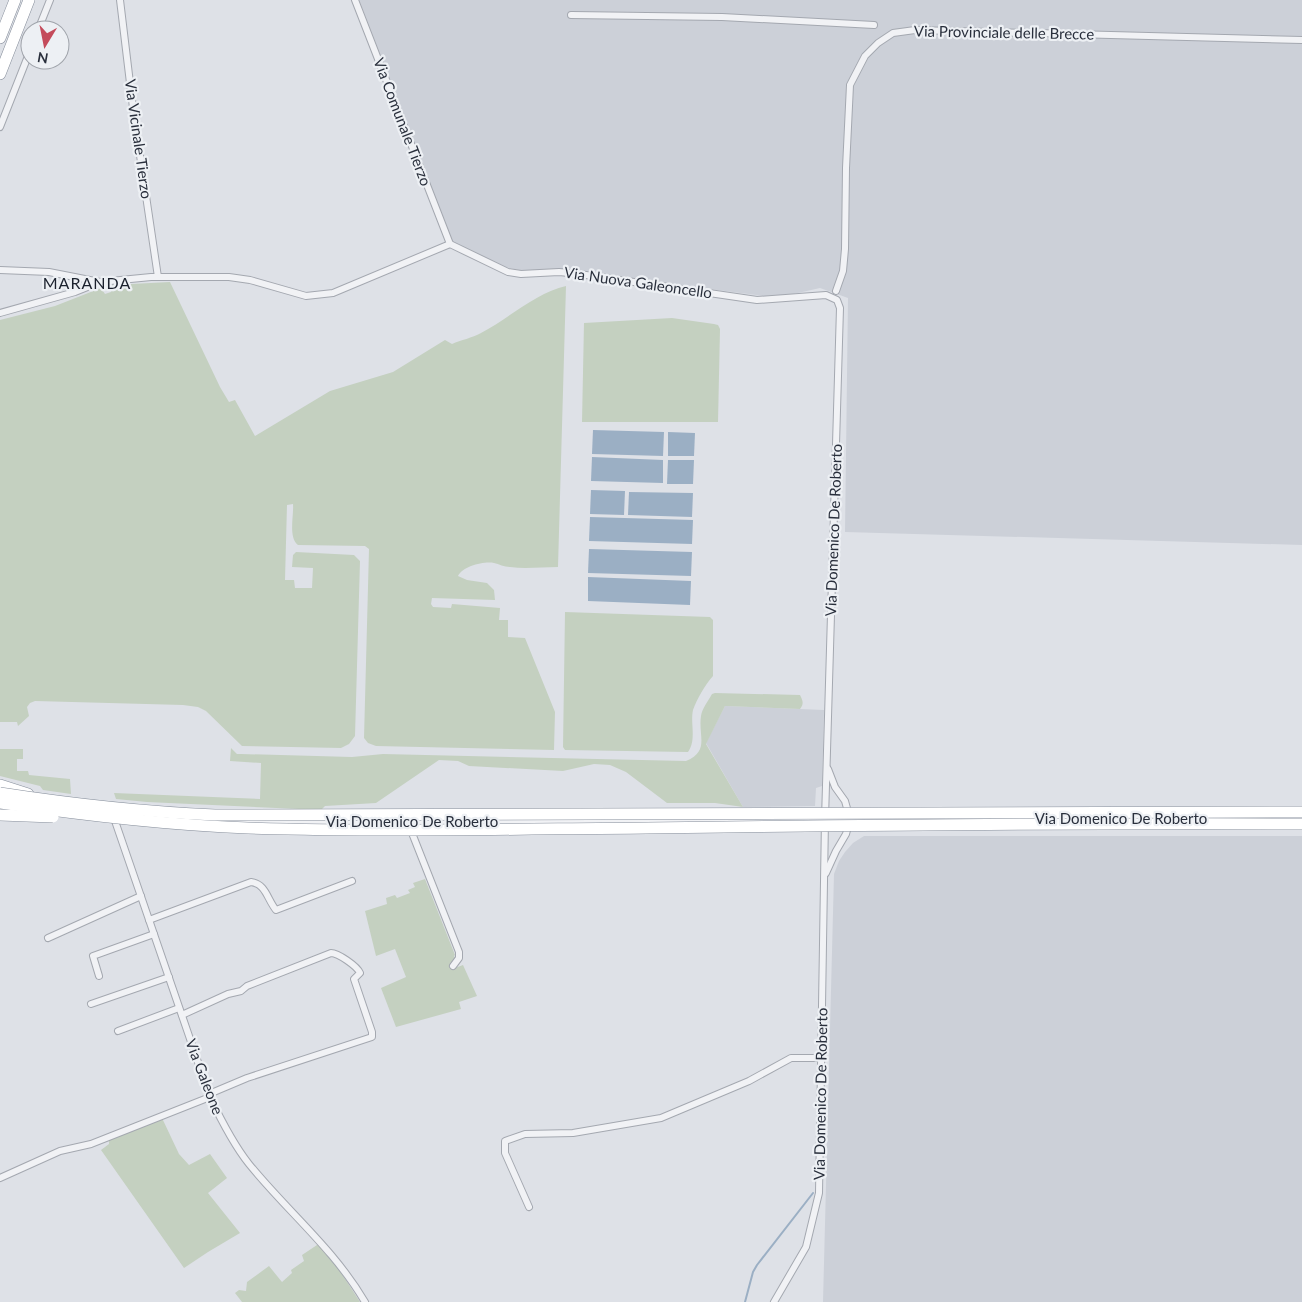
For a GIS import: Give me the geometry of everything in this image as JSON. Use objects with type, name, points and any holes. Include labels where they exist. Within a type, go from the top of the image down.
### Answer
[{"type":"highway","points":[[0,38],[15,0]]},
{"type":"highway","points":[[0,74],[29,0]]},
{"type":"highway","points":[[0,785],[54,802]]},
{"type":"highway","points":[[0,793],[54,802],[215,815],[1302,812]]},
{"type":"highway","points":[[0,803],[52,811],[130,819],[246,828],[450,830],[1039,823],[1302,824]]},
{"type":"highway","points":[[0,815],[130,819]]},
{"type":"street","points":[[42,20],[50,0]]},
{"type":"street","name":"Via Vicinale Tierzo","points":[[120,0],[133,108],[158,277]]},
{"type":"street","name":"Via Comunale Tierzo","points":[[355,0],[450,244]]},
{"type":"street","points":[[571,15],[722,17],[874,25]]},
{"type":"street","name":"Via Provinciale delle Brecce","points":[[834,294],[843,271],[845,249],[850,85],[865,56],[878,43],[893,34],[915,30],[1302,40]]},
{"type":"street","points":[[0,127],[22,70]]},
{"type":"street","points":[[0,270],[49,272],[100,282],[158,277],[229,277],[250,280],[306,296],[320,296],[333,293],[450,244]]},
{"type":"street","name":"Via Nuova Galeoncello","points":[[450,244],[501,270],[516,274],[560,272],[579,274],[758,300],[834,294]]},
{"type":"street","points":[[0,313],[75,292],[100,282]]},
{"type":"street","name":"Via Domenico De Roberto","points":[[774,1302],[806,1247],[819,1193],[825,819],[841,310],[834,294]]},
{"type":"street","name":"Via Domenico De Roberto","points":[[824,876],[846,834],[850,819],[845,801],[835,786],[827,765]]},
{"type":"street","name":"Via Domenico De Roberto","points":[[0,798],[113,813],[246,821],[1302,819]]},
{"type":"street","name":"Via Galeone","points":[[113,813],[180,1011],[210,1096],[222,1122],[248,1163],[332,1255],[365,1302]]},
{"type":"street","points":[[407,822],[459,952],[453,966]]},
{"type":"street","points":[[149,920],[251,882],[258,883],[263,887],[276,910],[352,881]]},
{"type":"street","points":[[48,938],[141,896]]},
{"type":"street","points":[[99,976],[94,956],[154,934]]},
{"type":"street","points":[[0,1178],[60,1151],[91,1144],[210,1096],[247,1078],[372,1037],[354,979],[360,972],[337,954],[331,953],[247,986],[241,991],[118,1031]]},
{"type":"street","points":[[91,1004],[169,977]]},
{"type":"street","points":[[529,1206],[505,1153],[505,1141],[525,1134],[574,1133],[661,1118],[749,1081],[791,1058],[821,1058]]},
{"type":"shaded area","points":[[359,0],[1302,0],[1302,545],[845,532],[848,298],[820,288],[789,295],[764,296],[555,269],[524,271],[500,266],[450,241]]},
{"type":"shaded area","points":[[725,706],[824,710],[822,786],[816,788],[815,806],[743,807],[706,743]]},
{"type":"shaded area","points":[[864,836],[1302,836],[1302,1302],[823,1302],[834,874],[845,852],[853,843]]},
{"type":"green space","points":[[170,282],[220,387],[229,402],[235,400],[255,436],[330,391],[393,372],[445,340],[452,344],[478,335],[533,300],[555,289],[566,286],[558,567],[516,568],[496,563],[474,565],[464,569],[458,576],[467,580],[487,583],[494,590],[495,600],[432,598],[431,604],[433,607],[451,608],[452,604],[500,608],[499,620],[508,620],[508,637],[525,638],[555,712],[554,750],[376,746],[368,743],[364,738],[369,549],[365,546],[298,545],[292,532],[293,504],[287,505],[285,580],[294,580],[295,588],[312,588],[313,568],[292,567],[293,555],[296,552],[354,555],[360,561],[355,736],[349,744],[341,748],[242,746],[206,711],[198,707],[183,705],[35,701],[27,707],[29,716],[18,726],[17,722],[0,722],[0,320],[55,306],[101,288],[105,294],[111,292],[112,285]]},
{"type":"green space","points":[[672,318],[714,324],[718,325],[720,329],[718,422],[582,422],[584,323]]},
{"type":"green space","points":[[565,612],[710,617],[713,620],[713,676],[693,710],[693,737],[688,752],[565,750],[563,747]]},
{"type":"green space","points":[[712,694],[800,695],[802,701],[800,709],[725,706],[706,744],[743,807],[715,803],[667,803],[626,772],[610,765],[594,764],[563,771],[469,766],[458,761],[439,760],[376,803],[325,806],[321,810],[147,802],[116,799],[114,793],[260,799],[261,763],[230,761],[231,748],[237,754],[352,757],[383,754],[686,761],[698,753],[701,748],[700,723],[702,713]]},
{"type":"green space","points":[[0,749],[23,749],[23,759],[17,759],[17,771],[28,771],[29,775],[70,779],[71,794],[43,790],[40,786],[0,776]]},
{"type":"green space","points":[[425,879],[455,955],[456,960],[450,963],[452,969],[463,965],[477,996],[459,1002],[461,1009],[396,1027],[381,988],[406,977],[395,949],[376,956],[365,911],[387,904],[386,898],[395,895],[397,898],[410,893],[408,890],[415,887],[413,883]]},
{"type":"green space","points":[[162,1118],[179,1154],[189,1165],[210,1154],[227,1178],[208,1193],[240,1233],[184,1268],[101,1150],[109,1144],[109,1140]]},
{"type":"green space","points":[[317,1245],[333,1260],[360,1302],[242,1302],[235,1293],[239,1290],[246,1291],[247,1282],[269,1266],[282,1282],[292,1273],[291,1270],[304,1261],[302,1255]]},
{"type":"water","points":[[593,430],[664,432],[663,456],[592,454]]},
{"type":"water","points":[[668,432],[695,433],[694,456],[668,456]]},
{"type":"water","points":[[592,457],[663,460],[663,483],[591,481]]},
{"type":"water","points":[[668,460],[694,460],[693,484],[667,484]]},
{"type":"water","points":[[591,490],[625,491],[624,515],[590,514]]},
{"type":"water","points":[[629,492],[693,493],[692,517],[628,515]]},
{"type":"water","points":[[590,517],[693,520],[692,544],[589,541]]},
{"type":"water","points":[[589,549],[692,552],[691,576],[588,573]]},
{"type":"water","points":[[588,577],[691,581],[690,605],[588,601]]},
{"type":"waterway","points":[[745,1302],[753,1272],[757,1265],[813,1193]]},
{"type":"district","name":"MARANDA","points":[[87,283]]}]
